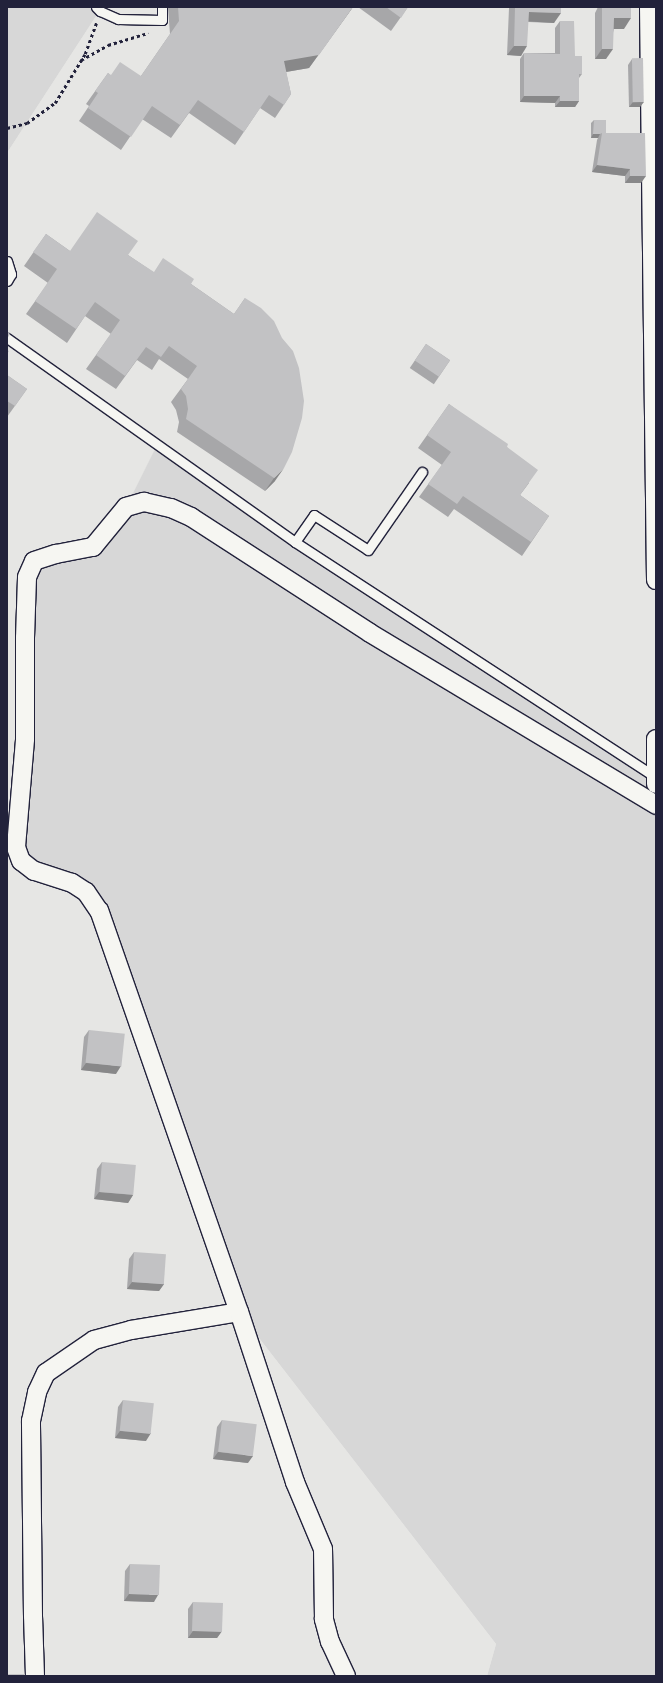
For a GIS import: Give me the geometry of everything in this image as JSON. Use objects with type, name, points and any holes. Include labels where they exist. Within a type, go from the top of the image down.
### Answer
[{"type":"street","points":[[649,7],[654,139],[656,580]]},
{"type":"street","points":[[346,1676],[330,1642],[324,1619],[323,1549],[295,1482],[239,1312],[99,911],[86,892],[72,883],[34,871],[21,861],[16,847],[25,739],[25,638],[27,577],[34,561],[56,554],[93,547],[126,507],[144,502],[171,508],[190,516],[370,633],[656,804]]},
{"type":"street","points":[[656,738],[656,784]]},
{"type":"street","points":[[35,1676],[31,1421],[37,1392],[46,1373],[94,1340],[131,1330],[239,1312]]},
{"type":"lane","points":[[98,9],[118,19],[162,20],[162,7]]},
{"type":"lane","points":[[7,261],[11,274],[7,281]]},
{"type":"lane","points":[[7,338],[295,542],[656,777]]},
{"type":"lane","points":[[295,542],[314,515],[368,550],[422,472]]},
{"type":"path","points":[[7,128],[27,123],[55,102],[85,54],[98,9]]},
{"type":"path","points":[[80,61],[108,45],[148,33],[162,20]]},
{"type":"shaded area","points":[[7,7],[102,7],[7,153]]},
{"type":"shaded area","points":[[102,7],[649,7],[656,580],[656,777],[157,446],[126,507],[86,892],[239,1312],[496,1644],[487,1676],[7,1676],[7,153]]},
{"type":"shaded area","points":[[157,445],[656,777],[656,1676],[487,1676],[496,1644],[239,1312],[86,891],[34,871],[18,825],[34,561],[93,547],[126,507]]},
{"type":"building","points":[[178,7],[353,7],[319,55],[284,61],[291,94],[284,105],[269,95],[244,132],[198,100],[180,125],[152,106],[131,137],[88,108],[98,93],[95,91],[108,73],[111,75],[120,62],[141,76],[179,21]]},
{"type":"building","points":[[386,7],[408,7],[401,18]]},
{"type":"building","points":[[515,7],[561,7],[561,13],[529,12],[527,46],[514,46]]},
{"type":"building","points":[[602,7],[631,7],[631,18],[614,18],[613,49],[602,49]]},
{"type":"building","points":[[560,21],[574,21],[575,56],[582,56],[582,74],[579,74],[579,101],[560,101],[560,96],[524,96],[524,53],[560,54]]},
{"type":"building","points":[[632,58],[643,58],[644,102],[633,102]]},
{"type":"building","points":[[594,120],[606,120],[606,133],[593,134]]},
{"type":"building","points":[[602,133],[645,133],[646,176],[630,176],[630,169],[597,165]]},
{"type":"building","points":[[97,212],[138,241],[128,255],[154,272],[163,258],[194,279],[191,284],[234,314],[245,298],[261,308],[274,321],[282,338],[293,351],[299,368],[304,401],[302,418],[292,452],[284,468],[274,478],[186,419],[188,409],[186,396],[181,389],[197,366],[169,346],[161,357],[146,347],[125,376],[96,355],[120,320],[95,302],[76,329],[35,301],[57,269],[33,252],[46,234],[70,251]]},
{"type":"building","points":[[7,332],[10,334],[7,339]]},
{"type":"building","points":[[426,344],[450,360],[439,377],[415,361]]},
{"type":"building","points":[[7,375],[27,389],[15,406],[7,401]]},
{"type":"building","points":[[449,404],[508,444],[507,447],[538,470],[520,495],[549,516],[531,542],[463,496],[457,504],[428,484],[451,452],[427,435]]},
{"type":"building","points":[[7,485],[8,485],[7,517]]},
{"type":"building","points":[[89,1030],[125,1034],[121,1067],[86,1063]]},
{"type":"building","points":[[102,1162],[136,1165],[133,1195],[99,1192]]},
{"type":"building","points":[[134,1252],[166,1254],[164,1284],[132,1282]]},
{"type":"building","points":[[123,1400],[154,1403],[151,1434],[120,1431]]},
{"type":"building","points":[[222,1420],[257,1424],[253,1456],[218,1452]]},
{"type":"building","points":[[130,1564],[160,1565],[159,1595],[129,1594]]},
{"type":"building","points":[[193,1602],[223,1603],[222,1632],[192,1631]]},
{"type":"building","points":[[7,1674],[25,1674],[25,1676],[7,1676]]},
{"type":"building","points":[[269,1675],[297,1676],[269,1676]]}]
